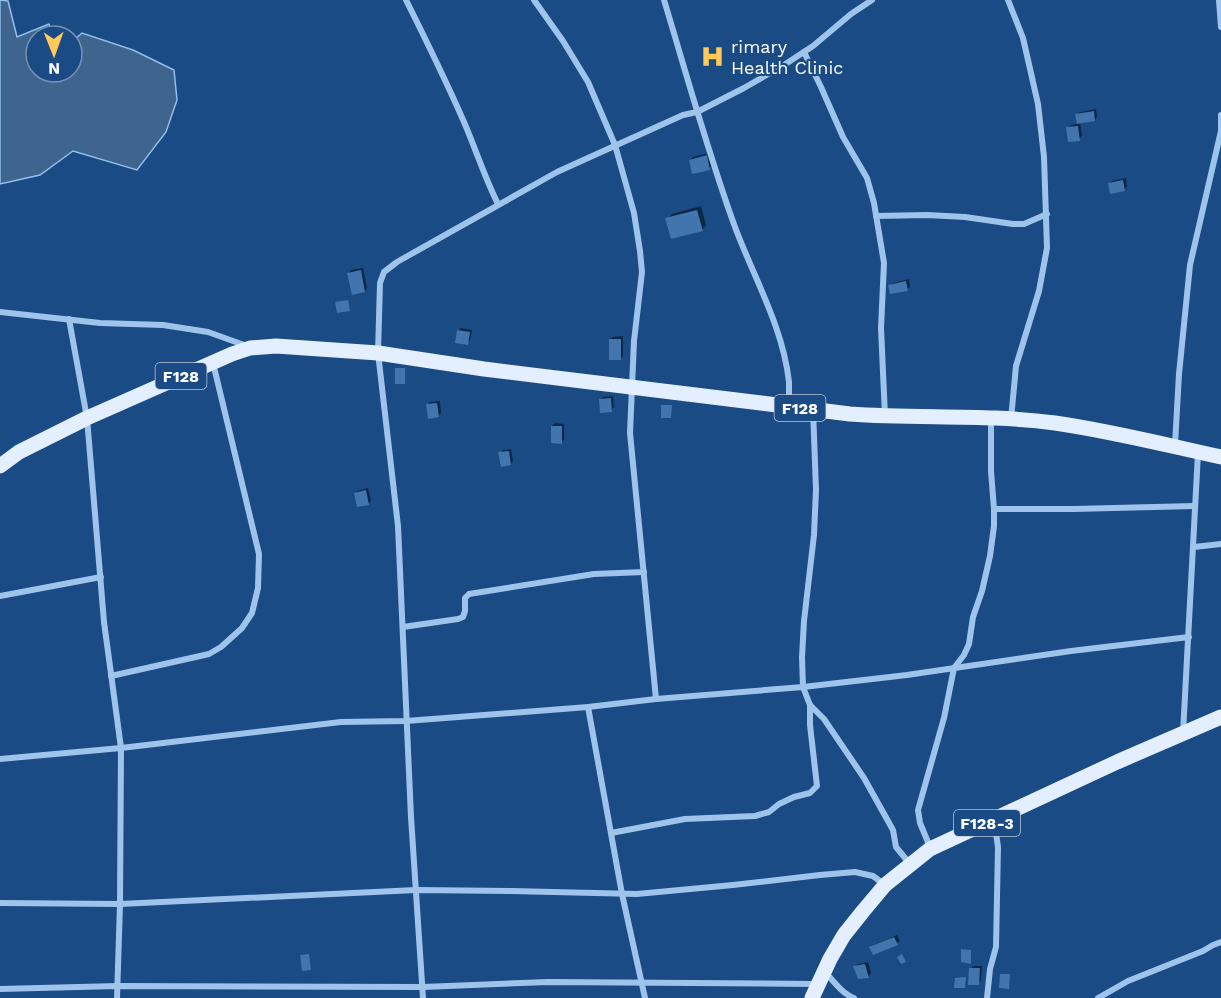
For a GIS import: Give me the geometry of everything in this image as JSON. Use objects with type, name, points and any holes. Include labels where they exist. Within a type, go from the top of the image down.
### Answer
[{"type":"main road","name":"F128","points":[[0,466],[19,452],[87,418],[213,362],[250,348],[276,346],[378,353],[484,369],[849,414],[885,417],[991,418],[1054,423],[1116,433],[1221,457]]},
{"type":"main road","name":"F128-3","points":[[817,984],[844,935],[864,910],[885,885],[930,849],[1117,762],[1221,717]]},
{"type":"street","points":[[406,0],[440,68],[498,204]]},
{"type":"street","points":[[534,0],[588,82],[615,145],[634,213],[642,272],[634,340],[630,433],[656,699]]},
{"type":"street","points":[[664,0],[735,228],[762,291],[783,350],[789,382],[789,406]]},
{"type":"street","points":[[423,998],[406,721],[398,526],[378,353],[380,283],[384,272],[397,262],[557,172],[682,116],[698,112],[744,88],[804,52],[872,0]]},
{"type":"street","points":[[1008,0],[1023,38],[1038,104],[1047,214],[1047,248],[1039,291],[1016,366],[1011,419]]},
{"type":"street","points":[[1219,0],[1221,27]]},
{"type":"street","points":[[804,52],[843,137],[867,178],[874,203],[884,262],[881,328],[885,417]]},
{"type":"street","points":[[1175,446],[1188,276],[1221,131],[1221,115]]},
{"type":"street","points":[[876,216],[927,215],[1024,224],[1047,214]]},
{"type":"street","points":[[0,312],[100,323],[163,325],[208,332],[250,348]]},
{"type":"street","points":[[69,319],[87,418],[104,622],[121,748],[117,998]]},
{"type":"street","points":[[111,676],[209,654],[222,647],[242,628],[252,613],[258,588],[259,554],[213,362]]},
{"type":"street","points":[[611,834],[685,819],[755,816],[769,812],[794,797],[810,793],[817,786],[810,705],[803,687],[802,657],[816,490],[813,409]]},
{"type":"street","points":[[930,849],[920,823],[918,810],[944,718],[954,668],[969,644],[973,617],[990,556],[994,526],[990,471],[991,418]]},
{"type":"street","points":[[1183,734],[1198,452]]},
{"type":"street","points":[[994,509],[1196,506]]},
{"type":"street","points":[[1194,548],[1221,544]]},
{"type":"street","points":[[403,627],[464,617],[465,598],[469,594],[594,574],[644,572]]},
{"type":"street","points":[[0,596],[101,577]]},
{"type":"street","points":[[0,759],[121,748],[341,722],[406,721],[803,687],[907,675],[1071,651],[1188,638]]},
{"type":"street","points":[[810,705],[824,719],[864,778],[893,830],[896,847],[910,865]]},
{"type":"street","points":[[588,707],[622,894],[645,998]]},
{"type":"street","points":[[987,998],[990,969],[996,947],[998,847],[994,820]]},
{"type":"street","points":[[0,903],[120,904],[416,890],[637,894],[855,872],[873,876],[885,885]]},
{"type":"street","points":[[1098,998],[1128,981],[1221,942]]},
{"type":"street","points":[[0,989],[118,986],[423,987],[548,982],[641,982],[837,985],[851,998],[854,998]]},
{"type":"water","points":[[0,0],[8,1],[17,37],[24,34],[24,84],[84,84],[84,34],[133,50],[174,70],[177,100],[166,132],[137,170],[73,151],[40,175],[0,184]]},
{"type":"building","points":[[1094,111],[1095,121],[1077,124],[1075,114]]},
{"type":"building","points":[[1078,126],[1080,141],[1068,142],[1066,127]]},
{"type":"building","points":[[707,155],[710,170],[692,174],[689,160]]},
{"type":"building","points":[[1123,180],[1125,191],[1110,194],[1108,183]]},
{"type":"building","points":[[697,210],[703,231],[671,239],[665,218]]},
{"type":"building","points":[[361,270],[365,292],[352,295],[347,273]]},
{"type":"building","points":[[906,281],[908,291],[890,294],[888,285]]},
{"type":"building","points":[[348,300],[350,311],[337,313],[335,302]]},
{"type":"building","points":[[457,330],[470,332],[468,345],[455,343]]},
{"type":"building","points":[[609,339],[621,339],[621,360],[609,360]]},
{"type":"building","points":[[395,368],[405,368],[405,384],[395,384]]},
{"type":"building","points":[[611,398],[612,412],[600,413],[599,399]]},
{"type":"building","points":[[437,403],[439,417],[428,419],[426,404]]},
{"type":"building","points":[[661,405],[672,405],[671,418],[661,418]]},
{"type":"building","points":[[551,426],[562,426],[562,444],[551,443]]},
{"type":"building","points":[[509,451],[511,465],[501,467],[498,452]]},
{"type":"building","points":[[366,490],[369,505],[357,507],[354,493]]},
{"type":"building","points":[[894,937],[898,945],[873,955],[869,947]]},
{"type":"building","points":[[961,949],[971,950],[971,964],[961,962]]},
{"type":"building","points":[[309,954],[311,970],[302,971],[300,955]]},
{"type":"building","points":[[902,954],[906,962],[901,964],[897,957]]},
{"type":"building","points":[[865,964],[869,978],[858,979],[853,966]]},
{"type":"building","points":[[969,968],[980,968],[979,985],[968,985]]},
{"type":"building","points":[[1000,974],[1010,974],[1009,989],[999,988]]},
{"type":"building","points":[[966,977],[965,988],[954,988],[955,978]]},
{"type":"place","name":"rimary Health Clinic","points":[[713,57]]}]
